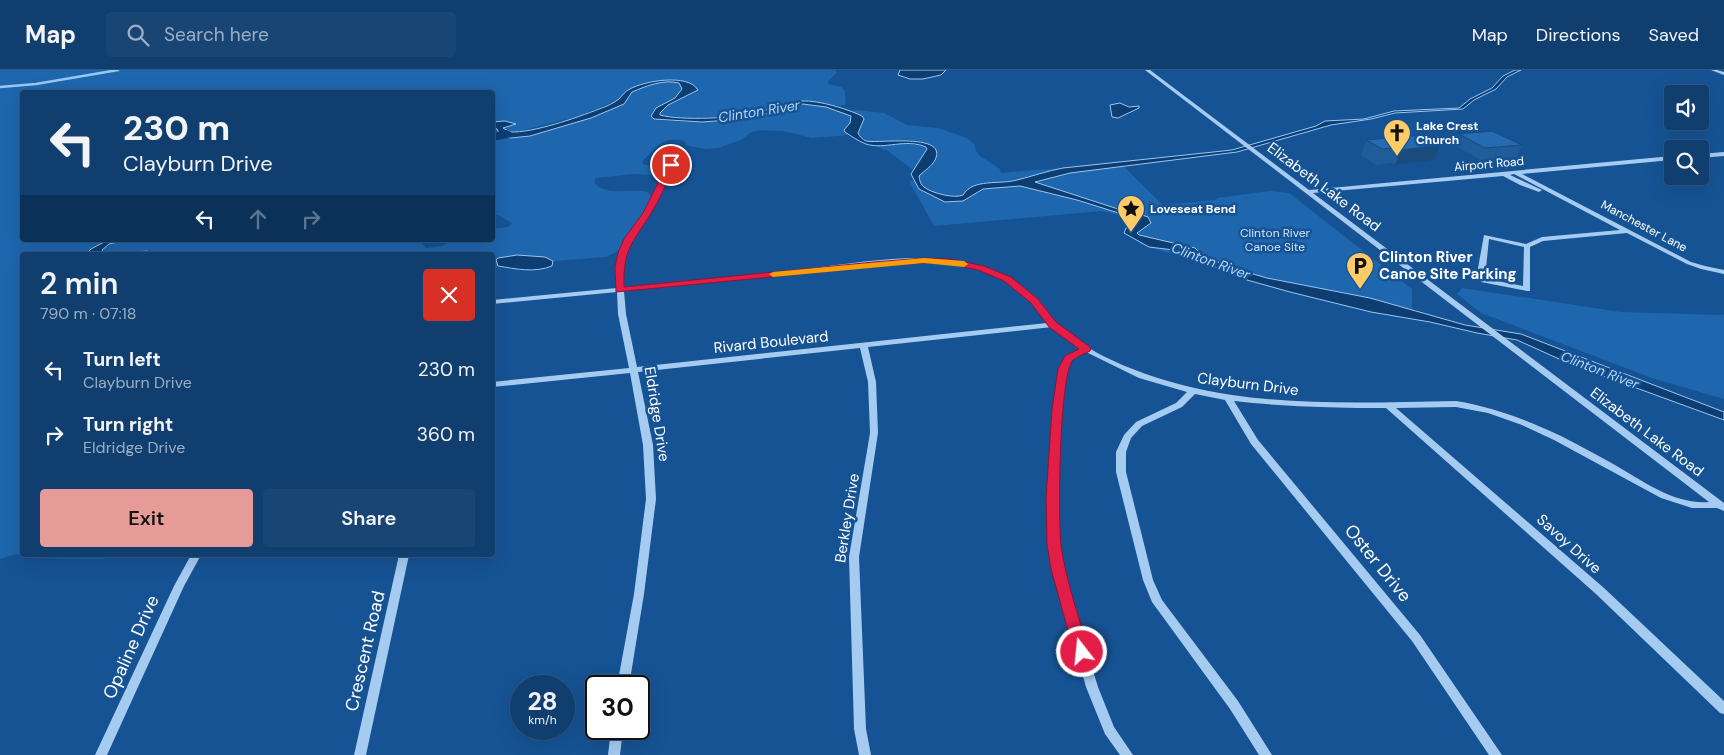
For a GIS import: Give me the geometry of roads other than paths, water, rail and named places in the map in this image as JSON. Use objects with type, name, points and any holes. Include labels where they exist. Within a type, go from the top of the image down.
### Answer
[{"type":"street","points":[[1147,70],[1153,70]]},
{"type":"street","name":"Elizabeth Lake Road","points":[[1147,70],[1721,506]]},
{"type":"street","points":[[1713,70],[1724,74]]},
{"type":"street","points":[[1709,155],[1724,154]]},
{"type":"street","name":"Airport Road","points":[[1308,192],[1664,159]]},
{"type":"street","name":"Eldridge Drive","points":[[625,675],[639,594],[651,499],[648,445],[634,370],[627,345],[619,290],[619,267],[622,253],[629,239],[647,214],[675,160]]},
{"type":"street","name":"Manchester Lane","points":[[1516,172],[1556,195],[1689,263],[1724,272]]},
{"type":"street","name":"Manchester Lane","points":[[1504,174],[1528,186],[1556,195]]},
{"type":"street","points":[[1528,246],[1527,289],[1484,280],[1482,268],[1486,236],[1528,246],[1542,239],[1629,231]]},
{"type":"street","name":"Clayburn Drive","points":[[495,302],[872,265],[924,261],[950,262],[978,267],[1007,279],[1035,301],[1052,325],[1086,349],[1126,370],[1192,392],[1228,398],[1306,405],[1389,406],[1456,404],[1474,406],[1502,414],[1540,429],[1664,495],[1688,504],[1721,506]]},
{"type":"street","name":"Rivard Boulevard","points":[[495,385],[1052,325]]},
{"type":"street","name":"Berkley Drive","points":[[864,346],[872,382],[874,434],[854,557],[860,729],[865,755]]},
{"type":"street","points":[[1086,349],[1069,358],[1063,369],[1058,409],[1052,498],[1054,544],[1064,591],[1092,687],[1109,730],[1127,755]]},
{"type":"street","points":[[1192,392],[1179,405],[1139,424],[1127,437],[1121,452],[1121,472],[1148,580],[1157,602],[1234,705],[1266,755]]},
{"type":"street","name":"Oster Drive","points":[[1228,398],[1254,442],[1410,631],[1496,755]]},
{"type":"street","name":"Savoy Drive","points":[[1389,406],[1600,591],[1724,709]]},
{"type":"street","name":"Opaline Drive","points":[[101,755],[178,586],[195,557]]},
{"type":"street","name":"Crescent Road","points":[[360,755],[404,557]]},
{"type":"street","points":[[614,755],[616,740]]},
{"type":"water","points":[[900,70],[946,70],[941,75],[923,79],[910,79],[898,75]]},
{"type":"water","points":[[1515,70],[1521,70],[1507,77],[1496,89],[1474,100],[1463,109],[1395,113],[1371,119],[1331,125],[1237,152],[1070,173],[1035,182],[1148,217],[1151,223],[1137,233],[1139,235],[1195,248],[1202,255],[1229,267],[1267,278],[1370,298],[1465,325],[1521,334],[1724,412],[1724,420],[1568,363],[1517,340],[1371,312],[1290,292],[1247,280],[1174,250],[1149,247],[1124,233],[1126,228],[1139,222],[1138,219],[1077,200],[1020,186],[983,189],[963,201],[945,202],[919,189],[911,174],[927,149],[926,147],[910,144],[880,146],[866,144],[845,132],[844,130],[850,123],[851,116],[826,107],[803,104],[788,106],[777,111],[742,119],[702,122],[654,119],[651,116],[656,108],[675,98],[682,89],[679,83],[667,82],[649,85],[632,92],[624,104],[591,118],[530,136],[511,138],[500,135],[495,128],[495,122],[505,121],[516,124],[503,128],[510,132],[542,128],[607,106],[619,99],[627,91],[645,83],[676,80],[693,85],[698,90],[668,105],[660,115],[681,118],[709,118],[757,113],[796,102],[824,103],[862,116],[864,119],[858,133],[866,141],[910,141],[922,142],[932,146],[936,151],[935,160],[919,176],[921,184],[937,193],[959,196],[963,195],[973,186],[980,184],[1010,181],[1063,168],[1232,150],[1316,126],[1325,121],[1364,119],[1394,111],[1459,108],[1470,99],[1492,88],[1503,76]]},
{"type":"water","points":[[1120,103],[1129,107],[1139,106],[1139,108],[1118,118],[1112,117],[1110,105]]},
{"type":"water","points":[[104,242],[118,242],[109,244],[102,250],[103,252],[88,252]]},
{"type":"water","points":[[517,255],[545,257],[553,261],[552,266],[532,270],[498,266],[496,260],[498,258]]},
{"type":"waterway","points":[[0,87],[36,84],[118,70]]},
{"type":"waterway","name":"Clinton River","points":[[495,136],[507,134]]},
{"type":"place","name":"Lake Crest Church","points":[[1397,157]]},
{"type":"place","name":"Loveseat Bend","points":[[1131,233]]},
{"type":"place","name":"Clinton River Canoe Site Parking","points":[[1360,290]]},
{"type":"park label","name":"Clinton River Canoe Site","points":[[1275,240]]}]
